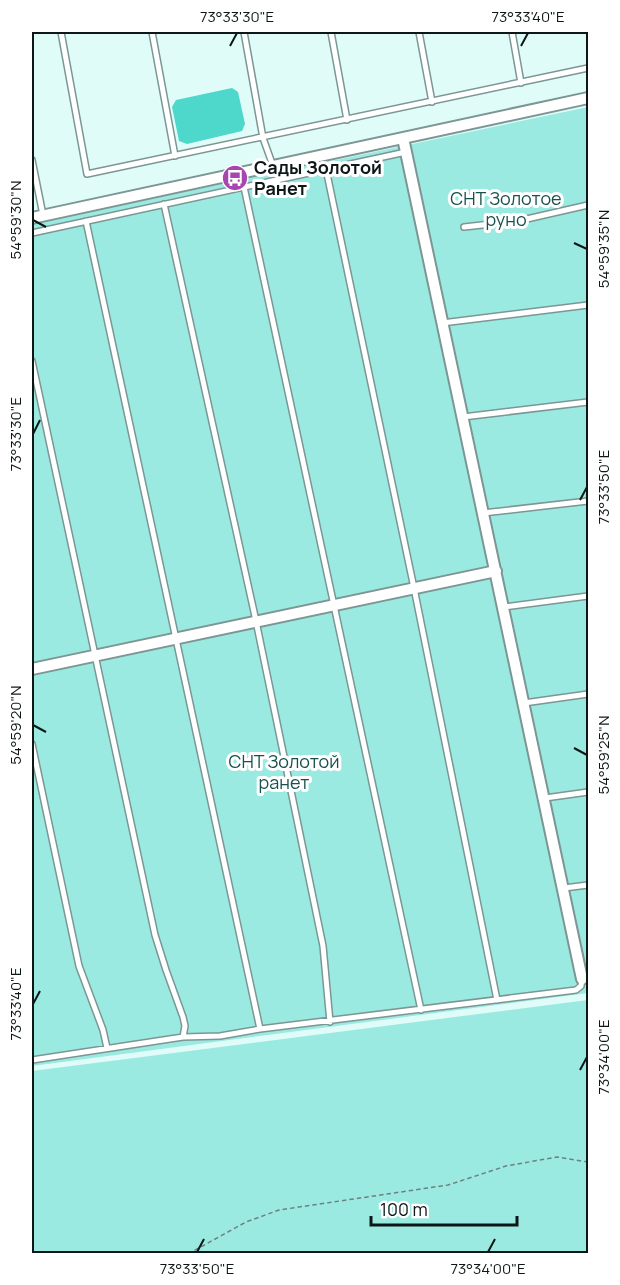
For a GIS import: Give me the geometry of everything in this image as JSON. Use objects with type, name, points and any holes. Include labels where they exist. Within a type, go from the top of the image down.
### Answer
[{"type":"street","points":[[37,216],[588,98]]},
{"type":"street","points":[[403,138],[582,979]]},
{"type":"street","points":[[32,669],[496,571]]},
{"type":"lane","points":[[61,32],[87,174],[588,68]]},
{"type":"lane","points":[[152,32],[175,156]]},
{"type":"lane","points":[[244,32],[263,138],[273,166]]},
{"type":"lane","points":[[332,32],[347,120]]},
{"type":"lane","points":[[420,32],[432,102]]},
{"type":"lane","points":[[512,32],[521,83]]},
{"type":"lane","points":[[32,233],[406,152]]},
{"type":"lane","points":[[32,160],[37,216]]},
{"type":"lane","points":[[327,169],[497,1000]]},
{"type":"lane","points":[[244,187],[421,1010]]},
{"type":"lane","points":[[164,204],[256,621],[323,946],[330,1022]]},
{"type":"lane","points":[[464,227],[518,221],[588,205]]},
{"type":"lane","points":[[86,221],[260,1029]]},
{"type":"lane","points":[[442,323],[588,305]]},
{"type":"lane","points":[[32,361],[155,935],[165,970],[183,1017],[185,1026],[183,1037]]},
{"type":"lane","points":[[463,417],[588,402]]},
{"type":"lane","points":[[483,513],[588,501]]},
{"type":"lane","points":[[504,607],[588,596]]},
{"type":"lane","points":[[524,703],[588,694]]},
{"type":"lane","points":[[32,744],[79,966],[103,1030],[107,1048]]},
{"type":"lane","points":[[545,798],[588,792]]},
{"type":"lane","points":[[564,888],[588,885]]},
{"type":"lane","points":[[32,1060],[183,1037],[220,1036],[260,1029],[576,990],[581,986],[582,979]]},
{"type":"path","points":[[188,1254],[246,1222],[279,1210],[448,1185],[506,1166],[557,1157],[588,1162]]},
{"type":"green space","name":"СНТ Золотой ранет","points":[[588,107],[588,993],[32,1066],[32,224]]},
{"type":"green space","points":[[588,1000],[588,1253],[32,1253],[32,1071]]},
{"type":"shaded area","points":[[232,88],[238,92],[245,124],[242,131],[187,144],[179,141],[172,107],[176,100]]},
{"type":"place","name":"Сады Золотой Ранет","points":[[235,178]]},
{"type":"park label","name":"СНТ Золотое руно","points":[[506,209]]}]
